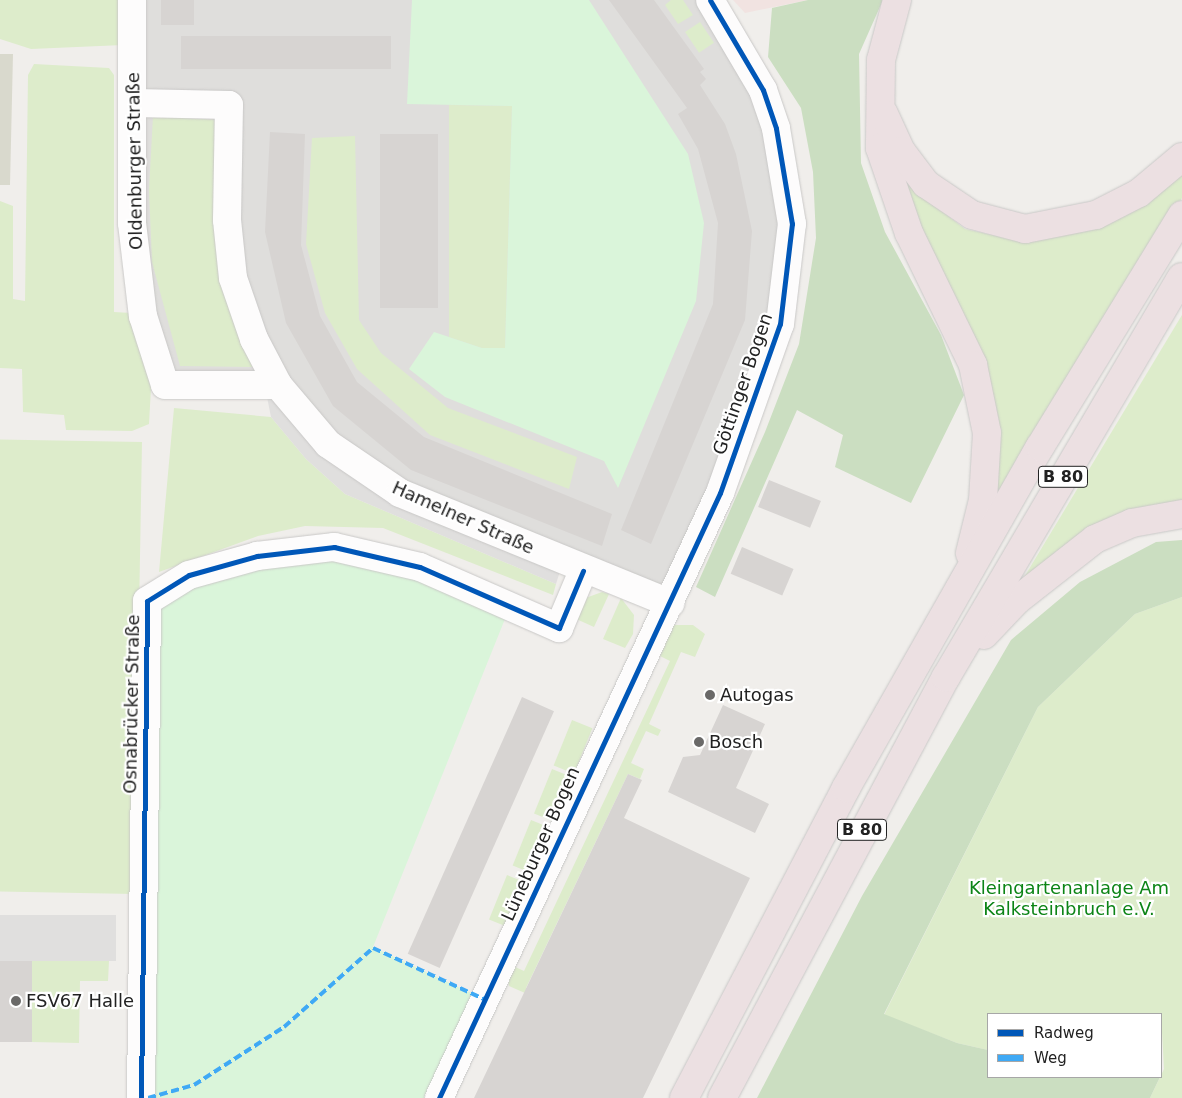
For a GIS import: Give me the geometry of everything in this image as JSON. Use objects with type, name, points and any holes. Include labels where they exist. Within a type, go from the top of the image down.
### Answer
[{"type":"highway","points":[[897,0],[884,41],[880,148],[889,182],[973,366],[987,433],[983,500],[960,590]]},
{"type":"highway","points":[[881,106],[901,151],[926,184],[972,215],[1002,225],[1048,228],[1096,215],[1139,192],[1182,157]]},
{"type":"highway","name":"B 80","points":[[684,1098],[846,788],[960,590],[1182,215]]},
{"type":"highway","name":"B 80","points":[[722,1098],[946,677],[1182,277]]},
{"type":"highway","points":[[946,677],[1016,600],[1094,540],[1132,523],[1182,514]]},
{"type":"street","name":"Oldenburger Straße","points":[[132,0],[135,103],[132,224],[143,316],[165,385],[278,385]]},
{"type":"street","name":"Göttinger Bogen","points":[[670,603],[720,493],[761,385],[788,280],[792,224],[776,128],[763,90],[710,0]]},
{"type":"street","name":"Hamelner Straße","points":[[135,103],[229,105],[227,220],[233,278],[254,339],[278,385],[328,444],[400,493],[583,571],[670,603]]},
{"type":"street","name":"Osnabrücker Straße","points":[[141,1098],[147,601],[183,577],[257,556],[334,547],[420,567],[559,628],[583,571]]},
{"type":"street","name":"Lüneburger Bogen","points":[[439,1098],[670,603]]},
{"type":"shaded area","points":[[136,0],[709,0],[763,90],[788,280],[670,590],[400,493],[278,385],[165,385],[143,316]]},
{"type":"shaded area","points":[[733,0],[808,0],[745,13]]},
{"type":"shaded area","points":[[0,54],[13,54],[10,185],[0,185]]},
{"type":"shaded area","points":[[281,395],[326,450],[561,568],[556,584],[345,494],[306,459],[271,417],[267,397]]},
{"type":"shaded area","points":[[0,915],[116,915],[116,961],[0,961]]},
{"type":"green space","points":[[0,0],[122,0],[123,45],[31,49],[0,39]]},
{"type":"green space","points":[[412,0],[589,0],[688,154],[704,223],[696,301],[618,488],[604,461],[445,397],[409,369],[434,332],[482,348],[505,348],[512,106],[407,104]]},
{"type":"green space","points":[[671,0],[683,0],[693,15],[678,24],[665,5]]},
{"type":"green space","points":[[808,0],[883,0],[859,54],[861,163],[885,232],[941,335],[964,395],[911,503],[835,467],[843,435],[797,410],[715,597],[696,587],[765,432],[799,344],[816,238],[813,172],[801,108],[768,57],[772,8]]},
{"type":"green space","points":[[700,22],[714,43],[699,53],[685,32]]},
{"type":"green space","points":[[34,64],[109,68],[114,75],[114,312],[131,313],[151,388],[149,424],[132,431],[66,430],[64,415],[23,412],[22,369],[0,368],[0,201],[13,206],[13,299],[25,301],[28,75]]},
{"type":"green space","points":[[449,105],[512,106],[505,348],[482,348],[449,337]]},
{"type":"green space","points":[[153,116],[218,120],[254,367],[180,366],[152,262],[149,190]]},
{"type":"green space","points":[[355,136],[359,320],[381,353],[448,408],[577,457],[569,489],[430,435],[357,369],[325,313],[306,244],[312,138]]},
{"type":"green space","points":[[891,152],[925,198],[965,229],[1020,241],[1182,166],[1182,198],[991,509],[998,433]]},
{"type":"green space","points":[[1182,315],[1182,506],[1017,589]]},
{"type":"green space","points":[[174,408],[271,417],[306,459],[345,494],[556,584],[553,595],[383,528],[305,526],[258,536],[159,572]]},
{"type":"green space","points":[[0,440],[142,442],[134,894],[0,892]]},
{"type":"green space","points":[[1182,540],[1182,597],[1135,614],[1038,707],[884,1014],[957,1043],[987,1050],[987,1078],[1160,1078],[1150,1098],[757,1098],[862,896],[1011,640],[1080,582],[1156,542]]},
{"type":"green space","points":[[338,548],[509,609],[373,947],[486,1000],[438,1098],[141,1098],[147,601],[189,575]]},
{"type":"green space","points":[[602,592],[609,594],[594,627],[574,618],[583,599]]},
{"type":"green space","name":"Kleingartenanlage Am Kalksteinbruch e.V.","points":[[1182,597],[1182,1098],[1150,1098],[1160,1078],[1162,1078],[1164,1069],[1162,1013],[987,1013],[987,1050],[957,1043],[884,1015],[1038,707],[1135,614]]},
{"type":"green space","points":[[621,598],[634,615],[633,634],[625,648],[603,639]]},
{"type":"green space","points":[[673,625],[693,625],[705,634],[695,657],[681,652],[649,724],[661,730],[658,736],[646,731],[631,763],[644,769],[640,779],[628,774],[526,988],[534,997],[509,986],[507,974],[511,965],[524,971],[670,661],[660,656]]},
{"type":"green space","points":[[572,720],[592,728],[574,774],[554,765]]},
{"type":"green space","points":[[552,769],[572,777],[554,822],[534,814]]},
{"type":"green space","points":[[531,820],[551,828],[533,874],[513,865]]},
{"type":"green space","points":[[507,875],[527,883],[509,928],[489,920]]},
{"type":"green space","points":[[32,961],[109,961],[108,981],[80,981],[79,1043],[32,1042]]},
{"type":"building","points":[[161,0],[194,0],[194,25],[161,25]]},
{"type":"building","points":[[609,0],[654,0],[704,69],[700,72],[706,79],[700,85],[725,124],[736,154],[752,231],[745,320],[651,544],[621,530],[713,304],[718,223],[698,149],[678,114],[687,108]]},
{"type":"building","points":[[181,36],[391,36],[391,69],[181,69]]},
{"type":"building","points":[[270,132],[305,134],[301,245],[320,316],[357,382],[424,437],[612,514],[602,546],[411,470],[333,406],[286,323],[265,232]]},
{"type":"building","points":[[380,134],[438,134],[438,308],[380,308]]},
{"type":"building","points":[[769,480],[821,501],[810,528],[758,507]]},
{"type":"building","points":[[742,547],[794,569],[782,596],[731,574]]},
{"type":"building","points":[[522,697],[554,711],[440,968],[408,954]]},
{"type":"building","points":[[723,705],[765,724],[736,788],[769,804],[755,833],[668,792],[683,757],[700,755]]},
{"type":"building","points":[[628,774],[642,780],[624,818],[750,878],[643,1098],[474,1098]]},
{"type":"building","name":"FSV67 Halle","points":[[0,961],[32,961],[32,1042],[0,1042]]},
{"type":"marked path","points":[[148,1098],[194,1085],[284,1027],[373,948],[486,1000]]},
{"type":"cycle path","points":[[439,1098],[720,493],[780,324],[792,224],[776,128],[763,90],[710,0]]},
{"type":"cycle path","points":[[141,1098],[147,601],[189,575],[257,556],[334,547],[420,567],[559,628],[583,571]]},
{"type":"place","name":"Autogas","points":[[710,695]]},
{"type":"place","name":"Bosch","points":[[699,742]]},
{"type":"place","name":"FSV67 Halle","points":[[16,1001]]}]
